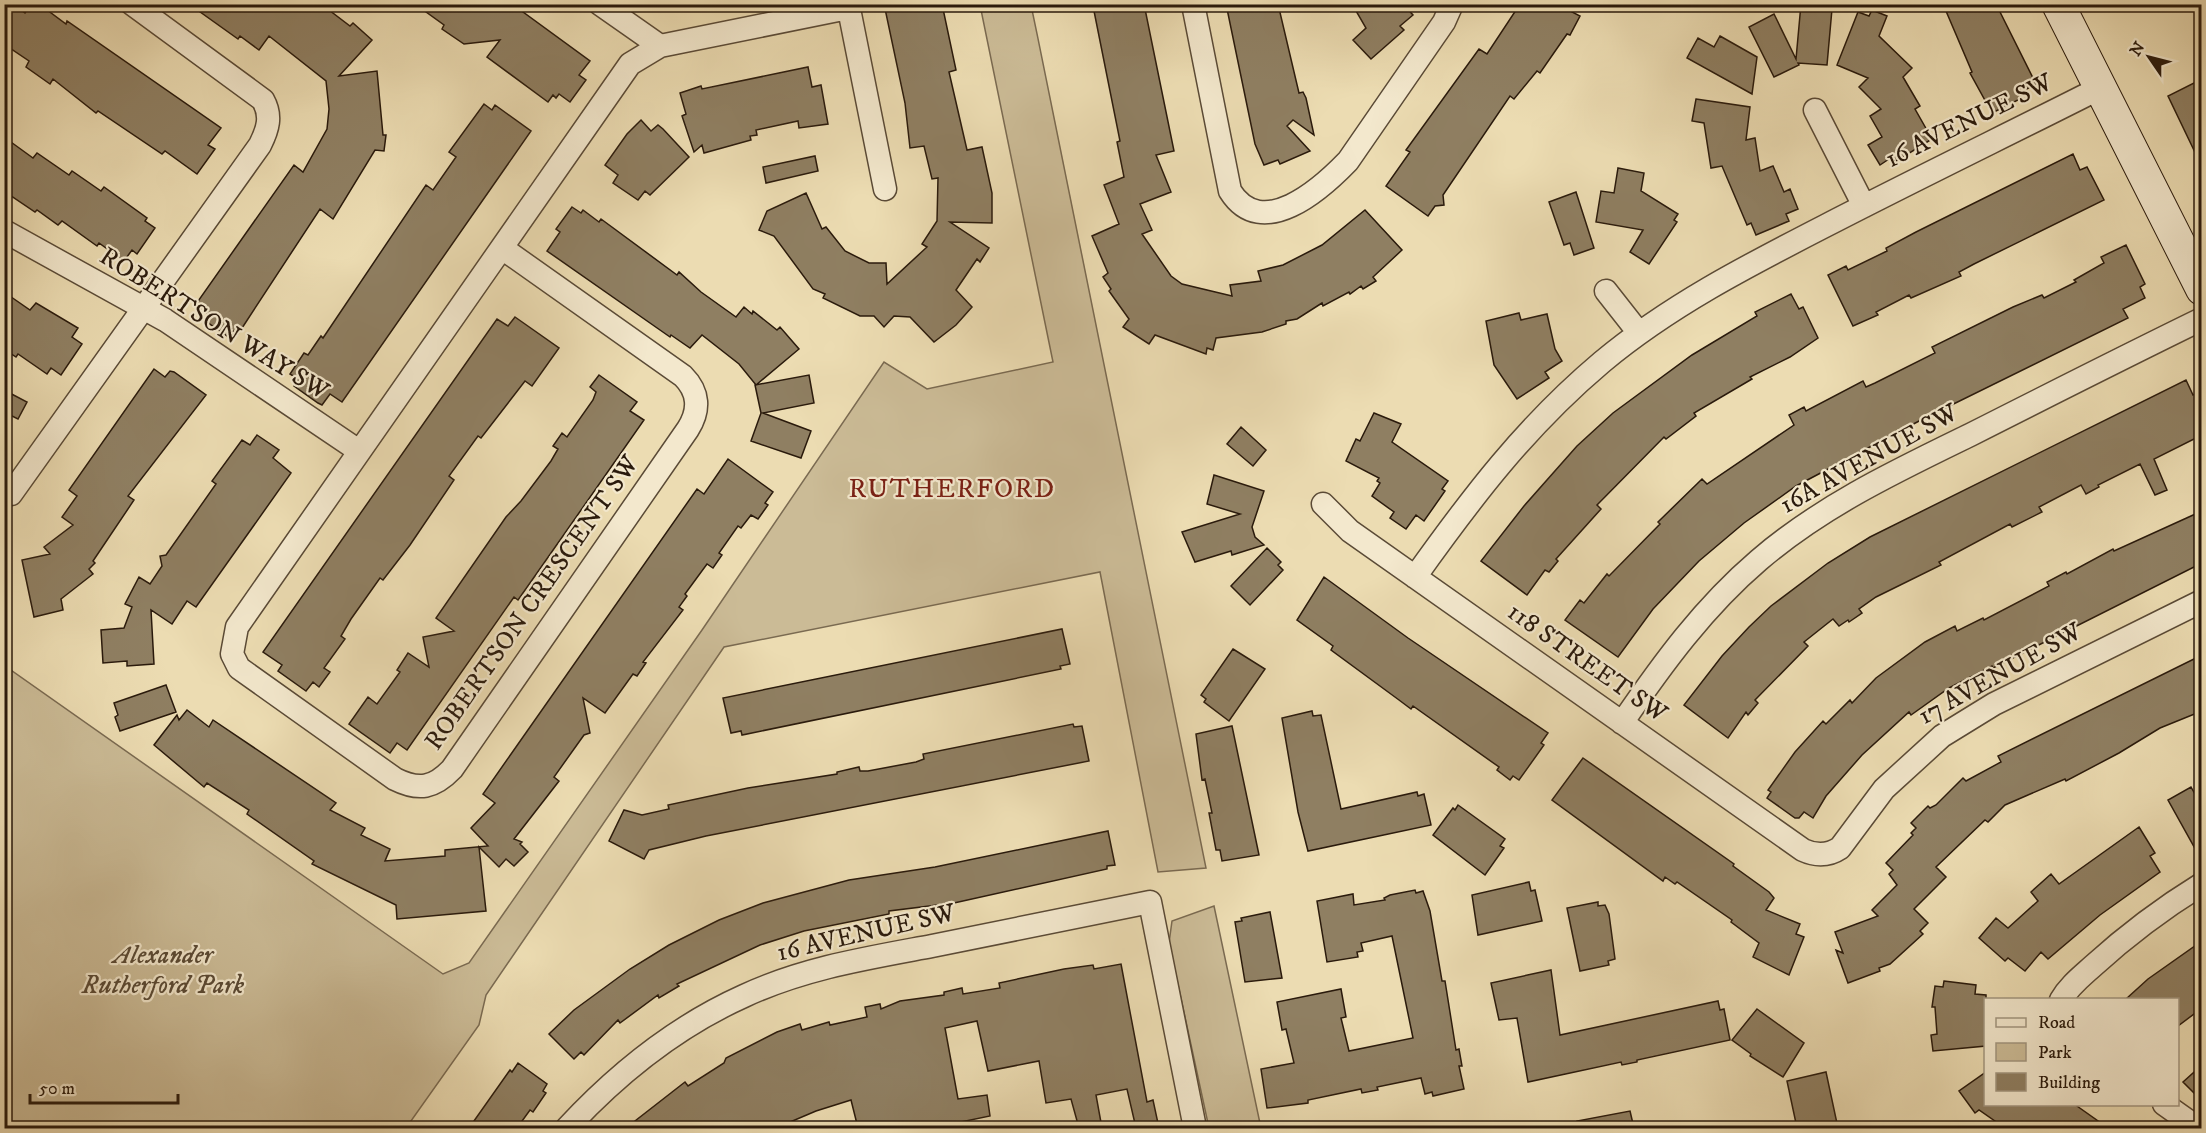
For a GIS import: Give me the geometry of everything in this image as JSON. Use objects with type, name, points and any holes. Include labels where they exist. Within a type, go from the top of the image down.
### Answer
[{"type":"street","points":[[11,494],[260,145],[266,132],[269,110],[263,99],[132,4]]},
{"type":"street","points":[[600,4],[660,46]]},
{"type":"street","points":[[1193,4],[1227,180],[1237,202],[1249,210],[1267,213],[1300,201],[1332,177],[1348,161],[1444,22],[1452,4]]},
{"type":"street","points":[[2058,4],[2202,289]]},
{"type":"street","points":[[848,6],[885,189]]},
{"type":"street","name":"ROBERTSON CRESCENT SW","points":[[502,248],[683,376],[695,393],[696,414],[688,429],[452,769],[433,786],[418,788],[395,779],[245,673],[234,661],[232,654],[237,627],[621,74],[640,56],[660,46],[848,6]]},
{"type":"street","name":"16 AVENUE SW","points":[[1415,577],[1467,504],[1519,441],[1574,388],[1639,333],[1746,266],[2100,88]]},
{"type":"street","points":[[1815,110],[1864,206]]},
{"type":"street","name":"ROBERTSON WAY SW","points":[[4,231],[144,308],[359,451]]},
{"type":"street","points":[[1606,291],[1639,333]]},
{"type":"street","name":"16A AVENUE SW","points":[[1622,723],[1675,647],[1722,594],[1759,560],[1820,514],[1888,476],[2202,319]]},
{"type":"street","name":"118 STREET SW","points":[[1323,504],[1350,531],[1803,850],[1817,855],[1826,854]]},
{"type":"street","name":"17 AVENUE SW","points":[[1826,854],[1840,848],[1884,789],[1942,736],[1994,704],[2202,601]]},
{"type":"street","points":[[2062,998],[2072,985],[2113,948],[2150,918],[2202,884]]},
{"type":"street","name":"16 AVENUE SW","points":[[567,1128],[618,1078],[658,1045],[713,1011],[777,982],[843,963],[1150,902],[1195,1128]]},
{"type":"street","points":[[2167,1106],[2198,1128]]},
{"type":"green space","name":"Alexander Rutherford Park","points":[[980,5],[1031,5],[1206,868],[1158,872],[1100,572],[724,647],[486,995],[479,1025],[406,1128],[5,1128],[5,666],[443,974],[469,963],[702,630],[884,362],[927,389],[1053,362]]},
{"type":"green space","points":[[1214,906],[1261,1128],[1209,1128],[1169,943],[1172,921]]},
{"type":"building","points":[[4,4],[13,4],[25,13],[31,4],[39,4],[221,128],[208,145],[215,149],[197,174],[165,151],[162,154],[98,111],[96,113],[53,79],[50,84],[26,67],[29,61],[4,44]]},
{"type":"building","points":[[189,4],[296,4],[304,10],[309,4],[321,4],[350,26],[353,23],[372,40],[339,76],[377,71],[383,135],[386,135],[384,151],[375,150],[333,219],[320,209],[238,334],[231,330],[227,336],[207,322],[207,313],[196,304],[294,165],[303,172],[327,129],[329,109],[326,81],[269,36],[259,50],[240,36],[238,39]]},
{"type":"building","points":[[415,4],[512,4],[590,61],[579,75],[586,80],[570,102],[559,94],[556,98],[553,95],[548,102],[487,57],[500,40],[464,44],[442,29],[444,25]]},
{"type":"building","points":[[884,4],[942,4],[956,70],[949,72],[967,150],[982,147],[992,193],[992,223],[950,222],[989,248],[980,262],[977,259],[956,290],[972,307],[956,325],[934,342],[910,317],[894,316],[884,327],[874,316],[860,316],[823,298],[825,294],[813,289],[774,236],[759,230],[767,211],[806,193],[822,229],[826,227],[845,251],[869,263],[886,263],[887,284],[927,247],[922,244],[937,221],[938,178],[932,179],[924,146],[910,148],[905,103]]},
{"type":"building","points":[[1126,4],[1144,4],[1174,151],[1156,155],[1171,192],[1140,204],[1152,230],[1142,234],[1171,276],[1182,284],[1232,296],[1230,285],[1261,281],[1258,271],[1283,265],[1322,245],[1365,210],[1402,250],[1373,277],[1376,281],[1363,289],[1361,286],[1350,294],[1349,292],[1323,306],[1322,303],[1297,319],[1286,321],[1286,324],[1262,332],[1216,338],[1213,350],[1207,348],[1206,354],[1155,335],[1149,344],[1123,327],[1129,319],[1109,291],[1111,289],[1103,277],[1108,273],[1092,236],[1119,224],[1104,185],[1124,177],[1117,142],[1120,141],[1094,11]]},
{"type":"building","points":[[1226,4],[1278,4],[1299,93],[1303,92],[1306,98],[1314,135],[1293,120],[1287,126],[1310,151],[1280,164],[1278,160],[1264,165],[1255,144]]},
{"type":"building","points":[[1352,4],[1403,4],[1413,15],[1400,26],[1404,30],[1371,59],[1353,40],[1366,28]]},
{"type":"building","points":[[1520,4],[1576,4],[1572,12],[1580,16],[1570,35],[1567,34],[1540,73],[1537,71],[1514,99],[1510,96],[1443,195],[1444,205],[1435,206],[1428,216],[1386,186],[1410,152],[1406,150],[1479,49],[1487,54]]},
{"type":"building","points":[[1801,4],[1829,4],[1828,9],[1832,9],[1827,65],[1798,63],[1799,65],[1774,77],[1749,27],[1774,14],[1796,59]]},
{"type":"building","points":[[1943,4],[1996,4],[2036,84],[2019,93],[2022,98],[1992,113],[1970,73],[1972,72]]},
{"type":"building","points":[[1872,10],[1887,16],[1879,36],[1912,68],[1903,77],[1920,106],[1915,109],[1932,139],[1895,162],[1892,157],[1880,165],[1868,145],[1882,137],[1870,116],[1881,109],[1859,87],[1868,78],[1837,65],[1858,12],[1869,16]]},
{"type":"building","points":[[1720,36],[1757,57],[1752,94],[1687,58],[1698,38],[1714,47]]},
{"type":"building","points":[[808,67],[812,87],[821,85],[828,124],[799,128],[798,121],[756,130],[757,135],[750,136],[751,140],[704,153],[702,145],[694,152],[682,116],[686,114],[680,93],[701,86],[702,89]]},
{"type":"building","points":[[2202,79],[2202,167],[2168,96]]},
{"type":"building","points":[[1696,99],[1750,107],[1746,140],[1755,138],[1760,171],[1773,166],[1784,192],[1790,189],[1798,209],[1786,214],[1789,221],[1756,235],[1751,223],[1747,225],[1722,166],[1711,168],[1704,123],[1692,121]]},
{"type":"building","points":[[484,104],[492,110],[495,105],[531,131],[342,402],[330,394],[322,405],[318,403],[294,386],[298,379],[290,374],[304,353],[308,355],[321,336],[323,338],[426,185],[433,190],[456,157],[449,152]]},
{"type":"building","points":[[641,120],[651,131],[658,125],[689,157],[650,195],[645,191],[638,200],[613,183],[618,175],[605,165],[627,134]]},
{"type":"building","points":[[4,137],[33,158],[37,153],[69,175],[72,171],[101,191],[104,187],[147,218],[145,221],[155,228],[137,254],[132,250],[124,261],[99,243],[97,246],[62,221],[58,225],[4,191]]},
{"type":"building","points":[[2073,154],[2080,170],[2087,167],[2104,200],[1974,264],[1959,272],[1961,276],[1911,298],[1909,295],[1876,312],[1878,315],[1853,326],[1828,275],[1846,266],[1848,270],[1887,251],[1886,248],[1916,232]]},
{"type":"building","points":[[815,156],[818,171],[766,183],[763,167]]},
{"type":"building","points":[[1618,168],[1644,173],[1641,191],[1678,214],[1674,220],[1677,222],[1649,264],[1630,252],[1643,230],[1596,222],[1601,191],[1614,193]]},
{"type":"building","points":[[1576,192],[1594,248],[1574,255],[1570,243],[1564,245],[1549,202]]},
{"type":"building","points":[[572,207],[581,213],[583,210],[599,222],[601,219],[677,275],[679,272],[701,292],[736,317],[744,307],[752,314],[753,311],[777,330],[780,327],[799,349],[756,385],[739,364],[702,335],[690,348],[671,335],[670,337],[547,251],[560,232],[556,229]]},
{"type":"building","points":[[2126,245],[2145,284],[2140,287],[2145,298],[2123,309],[2128,318],[1921,420],[1796,486],[1744,523],[1699,561],[1653,609],[1618,657],[1565,620],[1580,600],[1584,603],[1607,574],[1609,576],[1660,524],[1658,522],[1702,479],[1707,484],[1794,425],[1789,415],[1804,407],[1806,411],[1863,381],[1866,387],[1875,383],[1935,353],[1932,347],[2013,307],[2042,295],[2044,298],[2076,282],[2074,280],[2104,263],[2101,257]]},
{"type":"building","points":[[4,292],[30,310],[36,303],[78,328],[72,337],[82,344],[61,375],[51,368],[47,374],[18,354],[16,357],[4,349]]},
{"type":"building","points":[[1791,294],[1799,309],[1803,307],[1818,338],[1790,357],[1750,377],[1752,379],[1694,413],[1696,416],[1666,439],[1664,437],[1597,505],[1601,509],[1556,559],[1558,561],[1549,572],[1545,570],[1527,595],[1481,561],[1524,506],[1577,446],[1613,413],[1692,355],[1757,316],[1755,312]]},
{"type":"building","points":[[1519,313],[1521,320],[1547,314],[1555,349],[1562,361],[1545,372],[1549,378],[1517,399],[1494,365],[1486,321]]},
{"type":"building","points":[[515,317],[559,348],[532,386],[525,381],[481,438],[478,436],[449,476],[454,480],[410,545],[383,580],[380,578],[351,619],[341,636],[345,639],[324,668],[330,672],[319,687],[313,682],[306,691],[278,671],[282,665],[263,652],[497,319],[508,326]]},
{"type":"building","points":[[154,369],[165,377],[170,371],[174,372],[206,395],[128,496],[134,500],[93,561],[95,563],[89,569],[93,574],[61,599],[63,610],[34,617],[22,560],[50,554],[44,547],[73,525],[62,517],[77,496],[69,490]]},
{"type":"building","points":[[599,375],[637,402],[630,411],[644,420],[518,600],[514,597],[407,750],[397,743],[390,753],[349,724],[368,697],[377,704],[400,672],[397,670],[408,653],[429,667],[423,637],[454,631],[436,618],[506,517],[551,461],[558,449],[553,446],[562,433],[567,437],[593,400],[596,392],[590,387]]},
{"type":"building","points":[[809,375],[814,403],[763,413],[811,431],[801,458],[751,441],[761,413],[755,385]]},
{"type":"building","points":[[2186,380],[2193,395],[2197,393],[2202,401],[2202,435],[2154,459],[2167,490],[2155,495],[2140,464],[2098,485],[2099,487],[2086,494],[2081,485],[2039,507],[2042,512],[2012,527],[2010,524],[1939,562],[1941,565],[1876,597],[1859,609],[1862,613],[1849,622],[1848,620],[1839,626],[1833,619],[1804,642],[1808,646],[1755,700],[1758,703],[1748,715],[1746,712],[1728,738],[1684,705],[1722,656],[1749,627],[1771,606],[1828,563],[1870,537]]},
{"type":"building","points":[[4,390],[27,402],[18,419],[4,412]]},
{"type":"building","points":[[1374,413],[1401,424],[1392,442],[1448,481],[1442,489],[1445,491],[1424,521],[1416,515],[1406,529],[1390,518],[1394,512],[1372,496],[1380,483],[1377,481],[1379,478],[1346,461],[1356,439],[1360,441]]},
{"type":"building","points":[[1241,427],[1266,450],[1253,466],[1227,444]]},
{"type":"building","points":[[257,435],[279,450],[273,458],[291,473],[196,607],[187,601],[172,624],[151,610],[154,664],[127,666],[127,661],[103,663],[101,630],[124,628],[132,607],[125,604],[139,577],[150,584],[162,566],[160,556],[166,555],[216,484],[212,481],[242,440],[250,445]]},
{"type":"building","points":[[728,459],[773,492],[765,503],[768,505],[758,519],[751,515],[741,528],[738,526],[719,553],[722,555],[713,568],[707,564],[685,594],[687,596],[679,607],[683,610],[643,662],[646,663],[637,676],[633,674],[605,713],[583,698],[590,733],[584,735],[554,777],[559,781],[514,839],[522,842],[520,844],[528,852],[514,866],[506,859],[499,867],[479,847],[486,911],[397,919],[396,905],[312,864],[314,861],[247,814],[249,810],[207,783],[204,787],[154,745],[177,715],[179,720],[187,710],[209,727],[213,720],[336,803],[330,810],[365,828],[361,835],[390,849],[385,861],[445,856],[445,850],[488,846],[471,828],[495,803],[483,794],[697,489],[704,494]]},
{"type":"building","points":[[1214,475],[1264,491],[1252,527],[1255,537],[1264,545],[1232,555],[1231,551],[1195,562],[1182,532],[1240,514],[1207,504]]},
{"type":"building","points":[[2202,511],[2202,563],[1949,688],[1911,715],[1909,712],[1862,755],[1826,796],[1813,818],[1804,812],[1799,818],[1795,818],[1767,798],[1771,792],[1768,790],[1795,752],[1823,721],[1826,724],[1850,700],[1852,703],[1876,678],[1925,642],[1955,626],[1957,631],[1983,618],[1984,620],[2049,586],[2047,582],[2066,572],[2067,574],[2113,549],[2114,551]]},
{"type":"building","points":[[1267,548],[1281,562],[1278,565],[1283,570],[1250,605],[1231,586]]},
{"type":"building","points":[[1324,577],[1408,638],[1548,733],[1541,743],[1544,745],[1519,780],[1513,776],[1510,780],[1497,770],[1499,767],[1413,706],[1411,709],[1331,650],[1333,646],[1297,620]]},
{"type":"building","points":[[1062,629],[1070,664],[1060,666],[1061,669],[742,735],[741,731],[731,733],[723,698]]},
{"type":"building","points":[[1233,649],[1265,669],[1229,721],[1204,702],[1206,699],[1201,695]]},
{"type":"building","points":[[2202,655],[2202,711],[2160,728],[2066,781],[2065,779],[2005,805],[1988,822],[1985,820],[1936,867],[1946,877],[1914,909],[1928,923],[1920,931],[1923,934],[1890,964],[1879,968],[1880,971],[1848,983],[1836,950],[1843,953],[1835,932],[1878,916],[1872,910],[1897,885],[1889,874],[1893,870],[1886,863],[1913,835],[1911,833],[1916,828],[1911,823],[1928,806],[1930,808],[1936,805],[1963,778],[1966,781],[2001,762],[1998,756]]},
{"type":"building","points":[[166,685],[176,712],[120,731],[115,717],[118,715],[114,703]]},
{"type":"building","points":[[1312,711],[1313,716],[1321,715],[1341,809],[1417,792],[1418,796],[1424,794],[1431,825],[1308,851],[1298,812],[1282,718]]},
{"type":"building","points":[[1073,724],[1074,727],[1082,726],[1089,761],[706,836],[649,850],[644,859],[609,841],[624,810],[642,815],[669,809],[668,805],[748,788],[837,774],[837,772],[859,767],[860,771],[868,771],[916,762],[924,759],[923,754]]},
{"type":"building","points":[[1232,726],[1259,855],[1222,861],[1220,850],[1216,850],[1209,813],[1212,813],[1205,779],[1202,780],[1196,734]]},
{"type":"building","points":[[1583,758],[1734,864],[1733,866],[1769,892],[1774,898],[1766,910],[1800,924],[1796,934],[1804,937],[1789,975],[1753,957],[1759,943],[1731,922],[1732,920],[1677,882],[1675,884],[1665,877],[1663,881],[1552,800]]},
{"type":"building","points":[[2191,787],[2195,794],[2202,791],[2202,861],[2168,800]]},
{"type":"building","points":[[1458,805],[1505,839],[1500,846],[1504,848],[1485,875],[1433,835],[1453,808],[1455,810]]},
{"type":"building","points":[[2139,827],[2155,853],[2150,856],[2160,872],[2100,915],[2048,959],[2041,952],[2025,971],[2008,958],[2005,961],[1979,938],[1996,918],[2008,928],[2038,901],[2031,892],[2051,874],[2059,884]]},
{"type":"building","points":[[1108,831],[1115,865],[1107,866],[1107,869],[954,903],[889,911],[889,914],[804,931],[760,945],[677,984],[679,986],[659,998],[658,995],[620,1023],[618,1020],[584,1055],[581,1052],[574,1059],[549,1034],[574,1010],[630,969],[669,945],[719,920],[763,903],[849,880],[935,867]]},
{"type":"building","points":[[1529,882],[1531,891],[1535,890],[1542,921],[1478,935],[1472,895]]},
{"type":"building","points":[[1415,890],[1416,893],[1423,891],[1430,911],[1442,981],[1445,981],[1456,1050],[1459,1049],[1462,1066],[1459,1066],[1464,1089],[1433,1096],[1432,1092],[1425,1094],[1421,1078],[1377,1087],[1378,1090],[1362,1093],[1361,1089],[1308,1100],[1308,1103],[1267,1108],[1261,1069],[1294,1063],[1286,1029],[1282,1030],[1277,1002],[1341,989],[1346,1017],[1341,1018],[1349,1051],[1413,1038],[1392,936],[1361,943],[1363,951],[1357,952],[1358,957],[1327,962],[1317,901],[1353,894],[1354,905],[1385,900],[1384,898],[1390,895]]},
{"type":"building","points":[[1598,902],[1598,906],[1605,905],[1609,914],[1615,959],[1608,961],[1609,965],[1580,971],[1567,908]]},
{"type":"building","points":[[1270,912],[1282,978],[1245,982],[1235,922],[1242,921],[1241,918]]},
{"type":"building","points":[[2202,941],[2202,1008],[2179,1025],[2179,998],[2127,998],[2148,979]]},
{"type":"building","points":[[1121,964],[1147,1102],[1153,1100],[1159,1128],[1136,1128],[1127,1089],[1096,1095],[1102,1128],[1079,1128],[1071,1099],[1046,1103],[1039,1061],[988,1071],[977,1021],[945,1028],[958,1099],[987,1095],[990,1116],[932,1128],[858,1128],[851,1100],[816,1111],[776,1128],[626,1128],[685,1082],[688,1086],[724,1063],[726,1058],[777,1032],[800,1024],[802,1030],[829,1022],[830,1025],[867,1017],[865,1007],[880,1004],[881,1009],[900,1001],[944,995],[944,992],[962,988],[963,994],[1000,988],[999,983],[1064,969],[1093,965],[1094,969]]},
{"type":"building","points":[[1551,970],[1560,1035],[1718,1001],[1720,1010],[1724,1009],[1730,1040],[1637,1060],[1637,1062],[1622,1065],[1621,1062],[1528,1082],[1517,1018],[1499,1020],[1491,983]]},
{"type":"building","points":[[1944,981],[1976,985],[1975,994],[1986,995],[1984,998],[1984,1046],[1933,1051],[1931,1035],[1937,1034],[1935,1007],[1932,1007],[1935,986],[1943,987]]},
{"type":"building","points":[[1757,1009],[1804,1043],[1783,1077],[1750,1056],[1751,1054],[1732,1040]]},
{"type":"building","points":[[518,1063],[547,1084],[543,1091],[546,1093],[533,1112],[530,1110],[517,1128],[469,1128],[510,1070],[512,1072]]},
{"type":"building","points":[[2202,1065],[2202,1101],[2183,1082]]},
{"type":"building","points":[[1826,1072],[1838,1128],[1797,1128],[1787,1081]]},
{"type":"building","points":[[1984,1073],[1984,1106],[2077,1106],[2108,1128],[2005,1128],[1979,1110],[1975,1113],[1959,1091]]},
{"type":"building","points":[[1630,1111],[1634,1128],[1578,1128],[1577,1121]]},
{"type":"district","name":"RUTHERFORD","points":[[952,489]]}]
